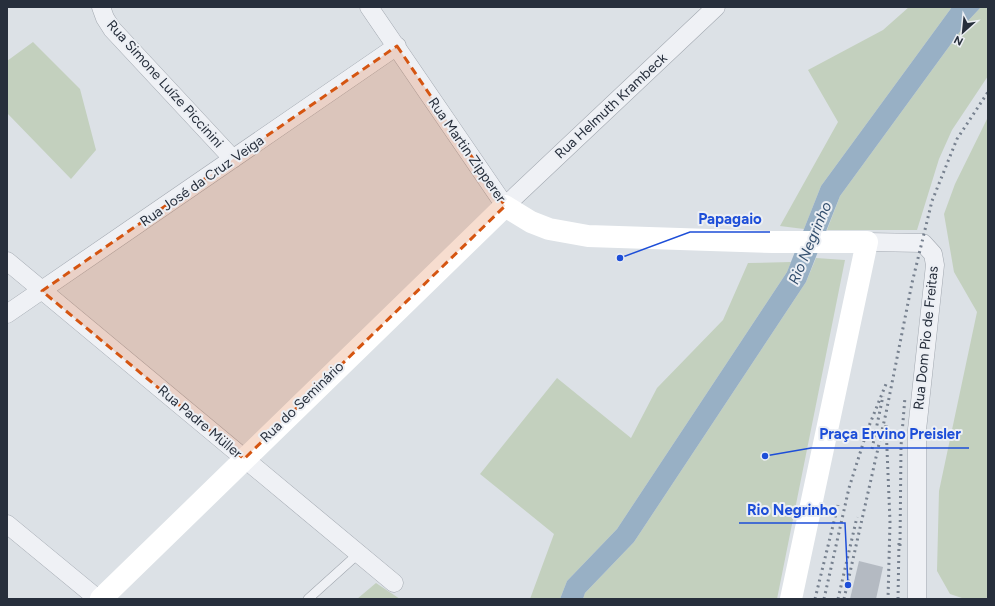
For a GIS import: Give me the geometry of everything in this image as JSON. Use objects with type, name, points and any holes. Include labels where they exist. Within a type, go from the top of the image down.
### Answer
[{"type":"street","name":"Rua Simone Luíze Piccinini","points":[[101,7],[104,18],[112,29],[233,159]]},
{"type":"street","name":"Rua Martin Zipperer","points":[[369,7],[505,206],[531,222],[548,229],[588,236],[773,242],[833,242]]},
{"type":"street","name":"Rua Helmuth Krambeck","points":[[505,206],[710,9]]},
{"type":"street","name":"Rua José da Cruz Veiga","points":[[7,314],[397,46]]},
{"type":"street","name":"Rua do Seminário","points":[[101,599],[244,458],[505,206]]},
{"type":"street","name":"Rua Dom Pio de Freitas","points":[[833,242],[923,243],[933,254],[935,265],[917,430],[917,599]]},
{"type":"street","points":[[791,599],[867,242]]},
{"type":"street","name":"Rua Padre Müller","points":[[7,261],[394,584]]},
{"type":"street","points":[[7,524],[98,599]]},
{"type":"lane","points":[[308,599],[358,554]]},
{"type":"highlighted area","points":[[397,46],[505,206],[244,459],[42,291]]},
{"type":"green space","points":[[909,7],[952,7],[821,186],[804,229],[780,226],[838,122],[808,70],[883,30]]},
{"type":"green space","points":[[981,7],[988,7],[988,76],[952,130],[939,159],[917,230],[827,230],[840,196],[967,22]]},
{"type":"green space","points":[[33,42],[80,89],[96,150],[71,179],[7,113],[7,61]]},
{"type":"green space","points":[[988,117],[988,599],[965,599],[950,594],[937,571],[939,491],[977,312],[954,272],[944,214],[955,184]]},
{"type":"green space","points":[[816,258],[845,260],[777,599],[583,599],[585,593],[634,542],[806,282]]},
{"type":"green space","points":[[791,262],[787,272],[617,529],[567,581],[560,599],[530,599],[554,534],[480,474],[557,378],[631,438],[657,388],[723,320],[748,263]]},
{"type":"green space","points":[[376,583],[400,599],[357,599]]},
{"type":"water","points":[[952,7],[981,7],[967,22],[840,196],[806,282],[634,542],[585,593],[583,599],[560,599],[567,581],[617,529],[787,272],[821,186]]},
{"type":"building","points":[[859,561],[883,567],[876,599],[850,599]]},
{"type":"railway","points":[[844,599],[886,413],[912,283],[932,201],[957,139],[988,92]]},
{"type":"railway","points":[[824,599],[849,488],[867,431],[886,384]]},
{"type":"railway","points":[[872,449],[883,396]]},
{"type":"railway","points":[[900,546],[901,446],[905,397]]},
{"type":"railway","points":[[886,425],[890,522],[888,599]]},
{"type":"railway","points":[[815,599],[838,505]]},
{"type":"railway","points":[[838,599],[857,517]]},
{"type":"railway","points":[[898,599],[899,542]]},
{"type":"place","name":"Papagaio","points":[[620,258]]},
{"type":"place","name":"Praça Ervino Preisler","points":[[765,456]]},
{"type":"place","name":"Rio Negrinho","points":[[848,585]]}]
